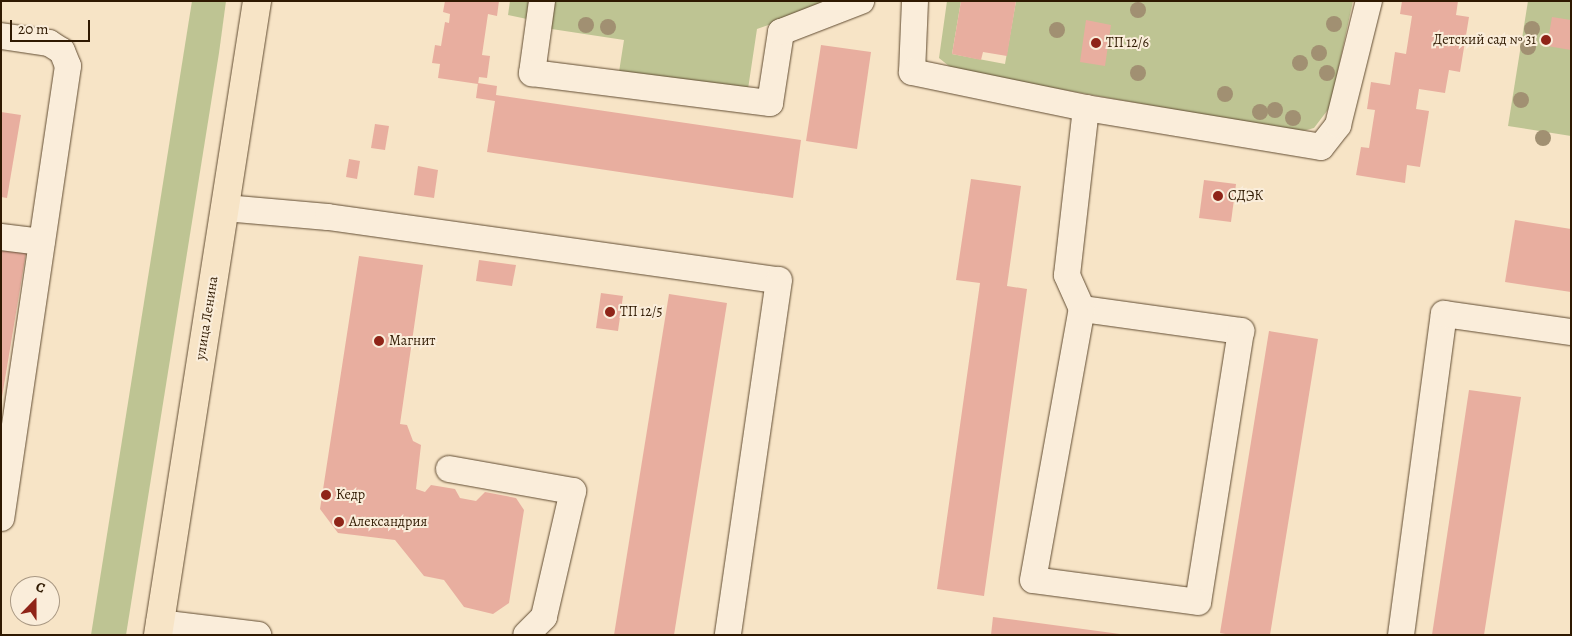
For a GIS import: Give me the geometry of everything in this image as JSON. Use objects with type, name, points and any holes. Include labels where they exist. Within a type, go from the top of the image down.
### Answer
[{"type":"main road","name":"улица Ленина","points":[[159,629],[257,1]]},
{"type":"lane","points":[[542,1],[532,73],[770,103],[781,32],[861,1]]},
{"type":"lane","points":[[915,1],[912,72],[1086,108],[1321,147],[1338,125],[1368,1]]},
{"type":"lane","points":[[1,36],[49,43],[62,51],[68,66],[1,518]]},
{"type":"lane","points":[[1082,310],[1241,331],[1198,602],[1033,580],[1082,310],[1067,275],[1086,108]]},
{"type":"lane","points":[[224,208],[328,218],[778,280],[728,635]]},
{"type":"lane","points":[[1,237],[42,242]]},
{"type":"lane","points":[[1401,635],[1444,314],[1571,332]]},
{"type":"lane","points":[[449,469],[573,491],[544,617],[526,635]]},
{"type":"lane","points":[[159,629],[258,635]]},
{"type":"green space","points":[[192,1],[226,1],[219,53],[126,635],[91,635]]},
{"type":"green space","points":[[510,1],[530,1],[527,19],[508,15]]},
{"type":"green space","points":[[549,1],[836,1],[757,29],[748,89],[619,72],[624,40],[545,28]]},
{"type":"green space","points":[[947,1],[961,1],[952,54],[1005,64],[1016,1],[1353,1],[1330,107],[1314,128],[1299,132],[954,70],[939,58]]},
{"type":"green space","name":"Детский сад № 31","points":[[1528,1],[1571,1],[1571,136],[1508,126]]},
{"type":"building","points":[[445,1],[499,1],[497,16],[488,14],[482,55],[490,56],[487,78],[479,77],[478,84],[438,78],[440,64],[432,63],[435,45],[441,46],[445,22],[449,23],[450,14],[443,12]]},
{"type":"building","points":[[961,1],[1016,1],[1007,56],[983,52],[981,60],[952,54]]},
{"type":"building","points":[[1402,1],[1458,1],[1456,15],[1469,17],[1460,72],[1449,70],[1445,93],[1419,89],[1416,109],[1429,111],[1420,167],[1407,165],[1405,183],[1356,175],[1361,147],[1369,148],[1375,110],[1367,109],[1371,82],[1390,85],[1395,52],[1406,54],[1412,16],[1400,14]]},
{"type":"building","points":[[1552,17],[1571,20],[1571,50],[1547,46]]},
{"type":"building","name":"ТП 12/6","points":[[1086,20],[1111,25],[1105,66],[1080,62]]},
{"type":"building","points":[[821,45],[871,52],[857,149],[806,141]]},
{"type":"building","points":[[478,83],[497,86],[496,95],[801,140],[793,198],[487,152],[495,101],[476,98]]},
{"type":"building","points":[[1,112],[21,115],[7,198],[1,197]]},
{"type":"building","points":[[375,124],[389,126],[385,150],[371,148]]},
{"type":"building","points":[[349,159],[360,161],[357,179],[346,177]]},
{"type":"building","points":[[418,166],[438,170],[434,198],[414,195]]},
{"type":"building","points":[[971,179],[1021,186],[1007,286],[1027,289],[984,596],[937,589],[980,283],[956,280]]},
{"type":"building","points":[[1204,180],[1236,184],[1231,222],[1199,218]]},
{"type":"building","points":[[1515,220],[1571,229],[1571,292],[1505,282]]},
{"type":"building","points":[[1,249],[26,253],[2,397],[1,397]]},
{"type":"building","points":[[359,256],[423,265],[400,424],[407,425],[413,441],[421,445],[416,489],[425,492],[431,485],[455,489],[460,498],[476,501],[485,492],[516,498],[524,510],[509,603],[493,614],[464,607],[444,580],[424,576],[395,540],[338,533],[320,509]]},
{"type":"building","points":[[479,260],[516,265],[512,286],[476,281]]},
{"type":"building","name":"ТП 12/5","points":[[601,293],[623,296],[618,331],[596,328]]},
{"type":"building","points":[[669,294],[727,303],[674,635],[614,635]]},
{"type":"building","points":[[1269,331],[1318,339],[1270,635],[1231,635],[1220,633]]},
{"type":"building","points":[[1469,390],[1521,397],[1484,635],[1432,635]]},
{"type":"building","points":[[993,617],[1120,634],[1120,635],[991,635]]},
{"type":"place","name":"Детский сад № 31","points":[[1546,40]]},
{"type":"place","name":"ТП 12/6","points":[[1096,43]]},
{"type":"place","name":"СДЭК","points":[[1218,196]]},
{"type":"place","name":"ТП 12/5","points":[[610,312]]},
{"type":"place","name":"Магнит","points":[[379,341]]},
{"type":"place","name":"Кедр","points":[[326,495]]},
{"type":"place","name":"Александрия","points":[[339,522]]}]
